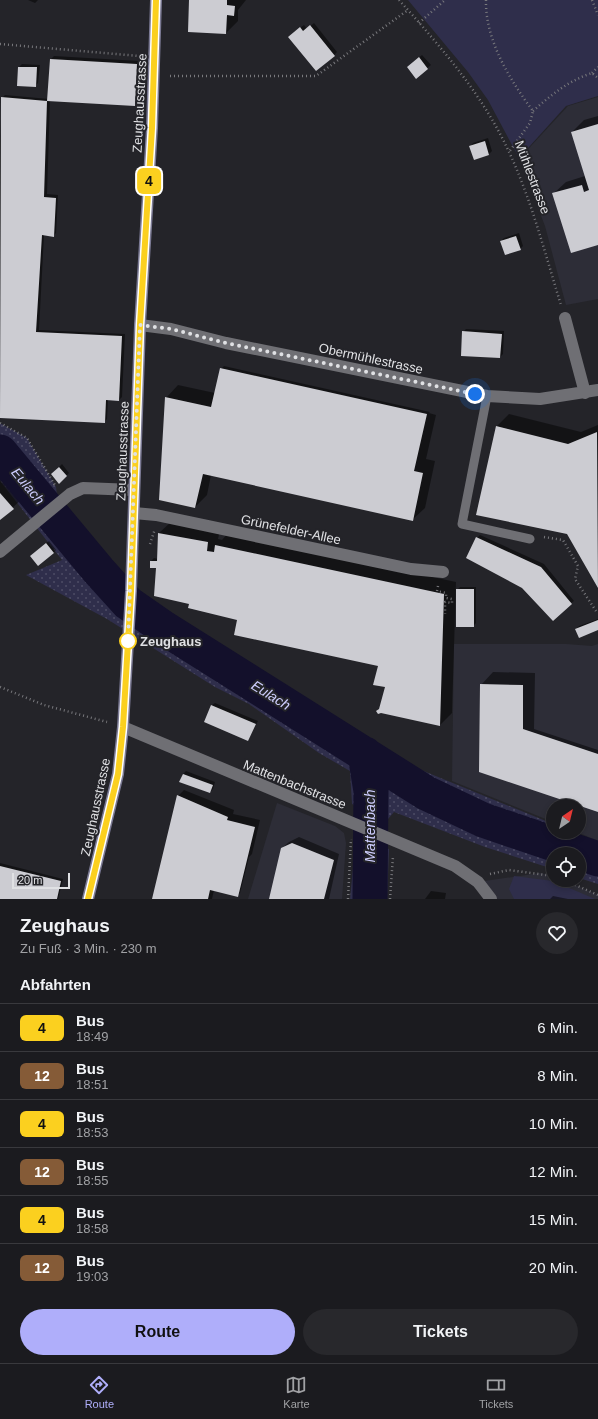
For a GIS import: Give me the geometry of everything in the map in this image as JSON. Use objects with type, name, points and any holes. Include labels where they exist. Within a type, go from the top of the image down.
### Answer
[{"type":"street","name":"Zeughausstrasse","points":[[88,899],[118,774],[123,727],[131,591],[140,325],[152,128],[156,0]]},
{"type":"street","points":[[565,318],[585,392]]},
{"type":"street","name":"Obermühlestrasse","points":[[140,325],[171,329],[226,343],[487,396],[540,399],[598,390]]},
{"type":"street","points":[[0,552],[70,494],[83,488],[134,490]]},
{"type":"street","name":"Grünefelder-Allee","points":[[134,513],[156,515],[411,569],[443,572]]},
{"type":"street","name":"Mattenbachstrasse","points":[[123,727],[455,866],[478,882],[491,899]]},
{"type":"lane","points":[[487,396],[462,524],[530,539]]},
{"type":"path","name":"Mühlestrasse","points":[[400,0],[464,76],[493,121],[509,152],[528,199],[565,318]]},
{"type":"path","points":[[419,23],[445,0]]},
{"type":"path","points":[[486,0],[486,15],[494,40],[517,91],[533,112]]},
{"type":"path","points":[[592,0],[598,16]]},
{"type":"path","points":[[170,76],[316,76],[408,10]]},
{"type":"path","points":[[0,44],[141,57]]},
{"type":"path","points":[[509,152],[530,123],[533,112],[551,95],[575,78],[592,73],[598,67]]},
{"type":"path","points":[[592,73],[598,78]]},
{"type":"path","points":[[0,423],[27,438],[56,488],[58,504]]},
{"type":"path","points":[[530,539],[546,536],[563,540],[578,566],[574,579],[596,611]]},
{"type":"path","points":[[445,614],[445,602],[452,603],[452,599],[446,598]]},
{"type":"path","points":[[0,686],[44,705],[123,727]]},
{"type":"path","points":[[348,899],[354,824]]},
{"type":"path","points":[[390,899],[392,839]]},
{"type":"path","points":[[478,882],[499,871],[509,870],[546,875]]},
{"type":"path","points":[[580,887],[598,895]]},
{"type":"shaded area","points":[[408,0],[598,0],[598,96],[566,106],[519,158],[488,100],[468,72]]},
{"type":"shaded area","points":[[598,97],[598,299],[566,305],[545,226],[519,159],[568,106]]},
{"type":"shaded area","points":[[0,423],[27,438],[56,487],[58,504],[131,591],[404,763],[546,821],[546,839],[586,839],[586,837],[598,842],[598,884],[586,880],[586,847],[546,847],[546,867],[485,847],[394,812],[388,819],[352,804],[350,771],[319,753],[249,704],[215,687],[107,619],[26,575],[62,560],[0,481]]},
{"type":"shaded area","points":[[454,644],[566,644],[592,646],[598,644],[598,841],[586,836],[586,799],[546,799],[546,819],[452,781]]},
{"type":"shaded area","points":[[277,803],[335,826],[344,833],[346,843],[342,899],[248,899]]},
{"type":"shaded area","points":[[356,837],[389,849],[387,899],[350,899]]},
{"type":"shaded area","points":[[540,873],[546,874],[546,887],[580,887],[598,895],[598,899],[490,899],[478,882]]},
{"type":"shaded area","points":[[514,876],[546,880],[546,887],[567,887],[595,899],[514,899],[509,889]]},
{"type":"building","points":[[189,0],[227,0],[227,5],[235,6],[234,16],[227,15],[226,34],[188,32]]},
{"type":"building","points":[[310,25],[335,56],[316,71],[288,37],[300,27],[303,31]]},
{"type":"building","points":[[419,57],[428,69],[416,79],[407,67]]},
{"type":"building","points":[[50,59],[137,64],[135,106],[47,101]]},
{"type":"building","points":[[18,67],[37,67],[36,87],[17,86]]},
{"type":"building","points":[[1,97],[47,101],[44,197],[56,198],[54,237],[42,235],[36,332],[122,336],[119,401],[106,400],[105,423],[0,418]]},
{"type":"building","points":[[598,124],[598,245],[571,253],[552,193],[582,185],[584,192],[589,190],[571,132]]},
{"type":"building","points":[[485,141],[489,155],[474,160],[469,146]]},
{"type":"building","points":[[516,236],[521,250],[505,255],[500,241]]},
{"type":"building","points":[[462,331],[502,334],[500,358],[461,356]]},
{"type":"building","points":[[220,368],[427,414],[414,471],[423,473],[413,521],[203,474],[195,508],[159,500],[165,397],[211,407]]},
{"type":"building","points":[[496,426],[568,444],[597,432],[598,588],[567,534],[476,515]]},
{"type":"building","points":[[59,467],[67,476],[59,484],[51,474]]},
{"type":"building","points":[[0,493],[14,509],[0,520]]},
{"type":"building","points":[[158,533],[208,542],[207,551],[214,552],[215,545],[444,594],[440,726],[381,713],[378,714],[376,711],[379,709],[385,687],[373,685],[378,666],[234,635],[237,620],[188,608],[189,604],[154,596],[156,568],[150,568],[150,561],[157,561]]},
{"type":"building","points":[[476,537],[541,567],[572,604],[553,621],[522,588],[466,558]]},
{"type":"building","points":[[46,543],[54,553],[38,566],[30,556]]},
{"type":"building","points":[[456,589],[474,589],[474,627],[456,627]]},
{"type":"building","points":[[598,620],[598,630],[579,638],[575,629]]},
{"type":"building","points":[[480,684],[523,685],[523,729],[598,754],[598,812],[586,808],[586,799],[559,799],[479,772]]},
{"type":"building","points":[[211,705],[256,724],[248,741],[204,722]]},
{"type":"building","points":[[183,774],[213,785],[210,793],[179,782]]},
{"type":"building","points":[[177,795],[228,817],[227,820],[255,827],[238,897],[210,890],[208,899],[152,899]]},
{"type":"building","points":[[292,843],[334,860],[324,899],[269,899],[281,848]]},
{"type":"building","points":[[0,866],[61,881],[57,899],[0,899]]},
{"type":"waterway","name":"Eulach","points":[[0,452],[99,571],[128,603],[164,628],[426,793],[483,820],[598,859]]},
{"type":"waterway","name":"Mattenbach","points":[[365,754],[371,791],[370,899]]},
{"type":"bus line","name":"4","points":[[88,899],[118,774],[123,727],[131,591],[140,325],[152,128],[156,0]]},
{"type":"place","name":"Zeughaus","points":[[128,641]]},
{"type":"route","points":[[128,641],[140,325],[171,329],[226,343],[475,394]]}]
